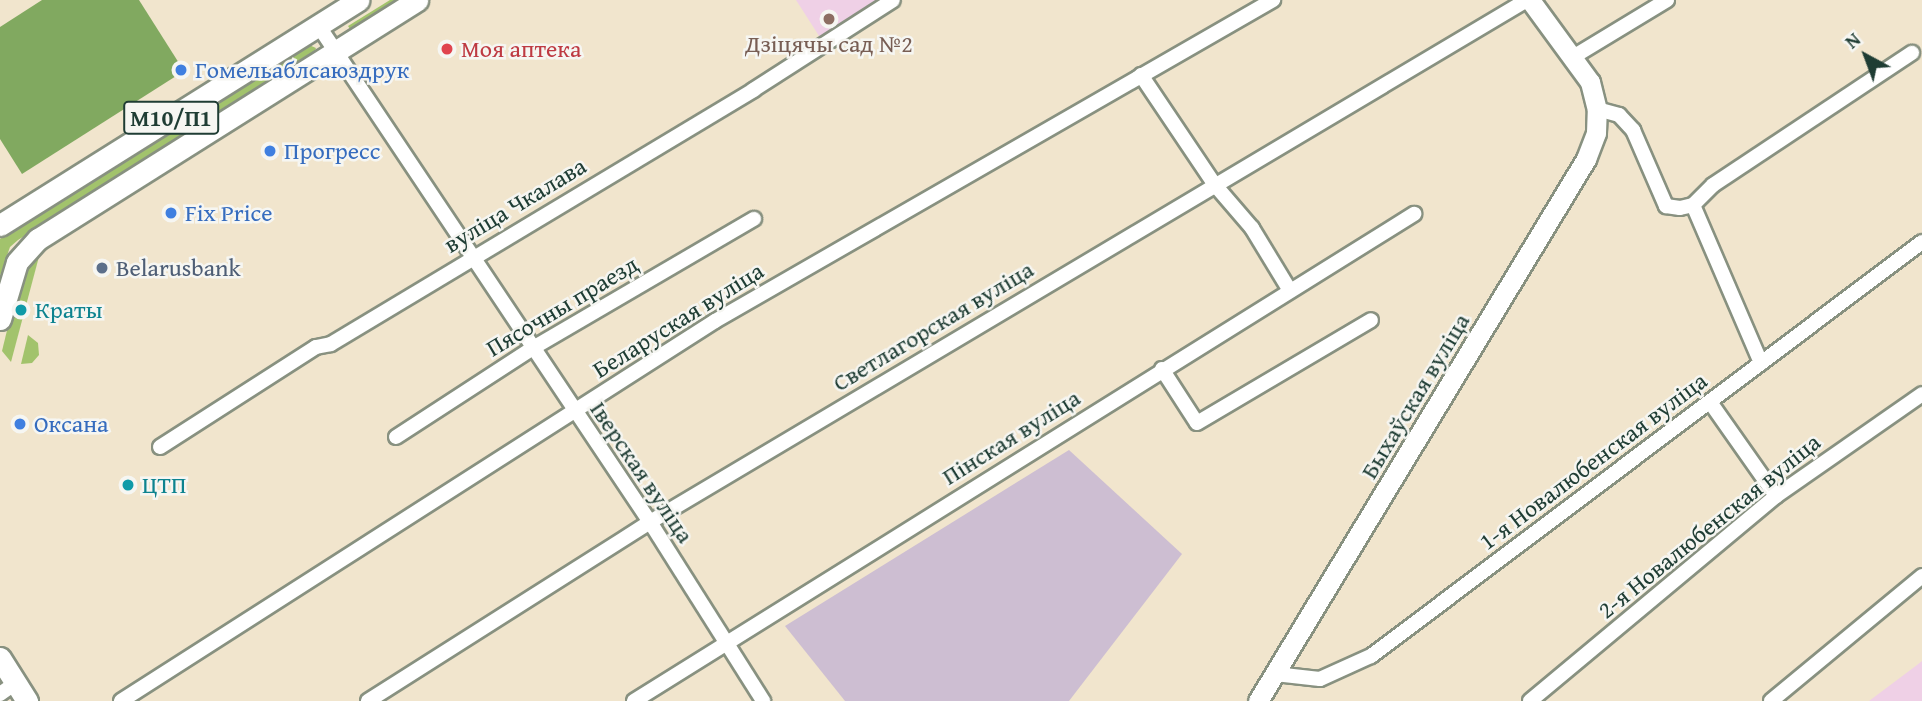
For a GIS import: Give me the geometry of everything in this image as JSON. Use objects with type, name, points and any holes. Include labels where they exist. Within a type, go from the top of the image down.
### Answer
[{"type":"main road","name":"М10/П1","points":[[0,225],[358,0]]},
{"type":"main road","name":"М10/П1","points":[[0,319],[13,273],[26,249],[417,0]]},
{"type":"main road","points":[[1529,0],[1590,82],[1597,110]]},
{"type":"main road","name":"Быхаўская вуліца","points":[[1258,701],[1586,159],[1596,133],[1597,110]]},
{"type":"main road","points":[[0,658],[14,693]]},
{"type":"street","name":"вуліца Чкалава","points":[[160,447],[316,347],[331,344],[753,90],[893,0]]},
{"type":"street","name":"Беларуская вуліца","points":[[121,701],[715,321],[1273,0]]},
{"type":"street","name":"Светлагорская вуліца","points":[[368,701],[650,522],[1529,0]]},
{"type":"street","points":[[1573,57],[1667,0]]},
{"type":"street","name":"Іверская вуліца","points":[[318,25],[650,522],[763,701]]},
{"type":"street","points":[[1597,110],[1619,115],[1633,130],[1666,206],[1693,205],[1713,184],[1912,53]]},
{"type":"street","points":[[1140,75],[1215,185],[1244,217],[1289,289]]},
{"type":"street","points":[[1693,205],[1761,363]]},
{"type":"street","name":"Пінская вуліца","points":[[634,701],[1289,289],[1414,214]]},
{"type":"street","name":"Пясочны праезд","points":[[396,437],[533,348],[754,219]]},
{"type":"street","name":"1-я Новалюбенская вуліца","points":[[1275,674],[1320,679],[1371,656],[1922,242]]},
{"type":"street","points":[[1162,369],[1197,423],[1371,320]]},
{"type":"street","name":"2-я Новалюбенская вуліца","points":[[1530,701],[1776,496],[1922,394]]},
{"type":"street","points":[[1710,402],[1776,496]]},
{"type":"street","points":[[1770,701],[1922,576]]},
{"type":"shaded area","name":"Дзіцячы сад №2","points":[[796,0],[881,0],[821,39]]},
{"type":"shaded area","points":[[1069,450],[1182,554],[1069,701],[845,701],[785,626]]},
{"type":"shaded area","points":[[1922,661],[1922,701],[1869,701],[1917,665]]},
{"type":"green space","points":[[42,0],[139,0],[184,71],[22,174],[0,139],[0,27]]},
{"type":"green space","points":[[390,0],[396,0],[350,29],[348,26]]},
{"type":"green space","points":[[309,45],[316,48],[314,53],[18,240],[10,247],[0,276],[0,239]]},
{"type":"green space","points":[[41,249],[11,362],[2,351],[19,281]]},
{"type":"green space","points":[[28,335],[38,343],[39,355],[32,363],[21,364]]},
{"type":"place","name":"Дзіцячы сад №2","points":[[829,19]]},
{"type":"place","name":"Моя аптека","points":[[447,49]]},
{"type":"place","name":"Гомельаблсаюздрук","points":[[181,70]]},
{"type":"place","name":"Прогресс","points":[[270,151]]},
{"type":"place","name":"Fix Price","points":[[171,213]]},
{"type":"place","name":"Belarusbank","points":[[102,268]]},
{"type":"place","name":"Краты","points":[[21,310]]},
{"type":"place","name":"Оксана","points":[[20,424]]},
{"type":"place","name":"ЦТП","points":[[128,485]]}]
